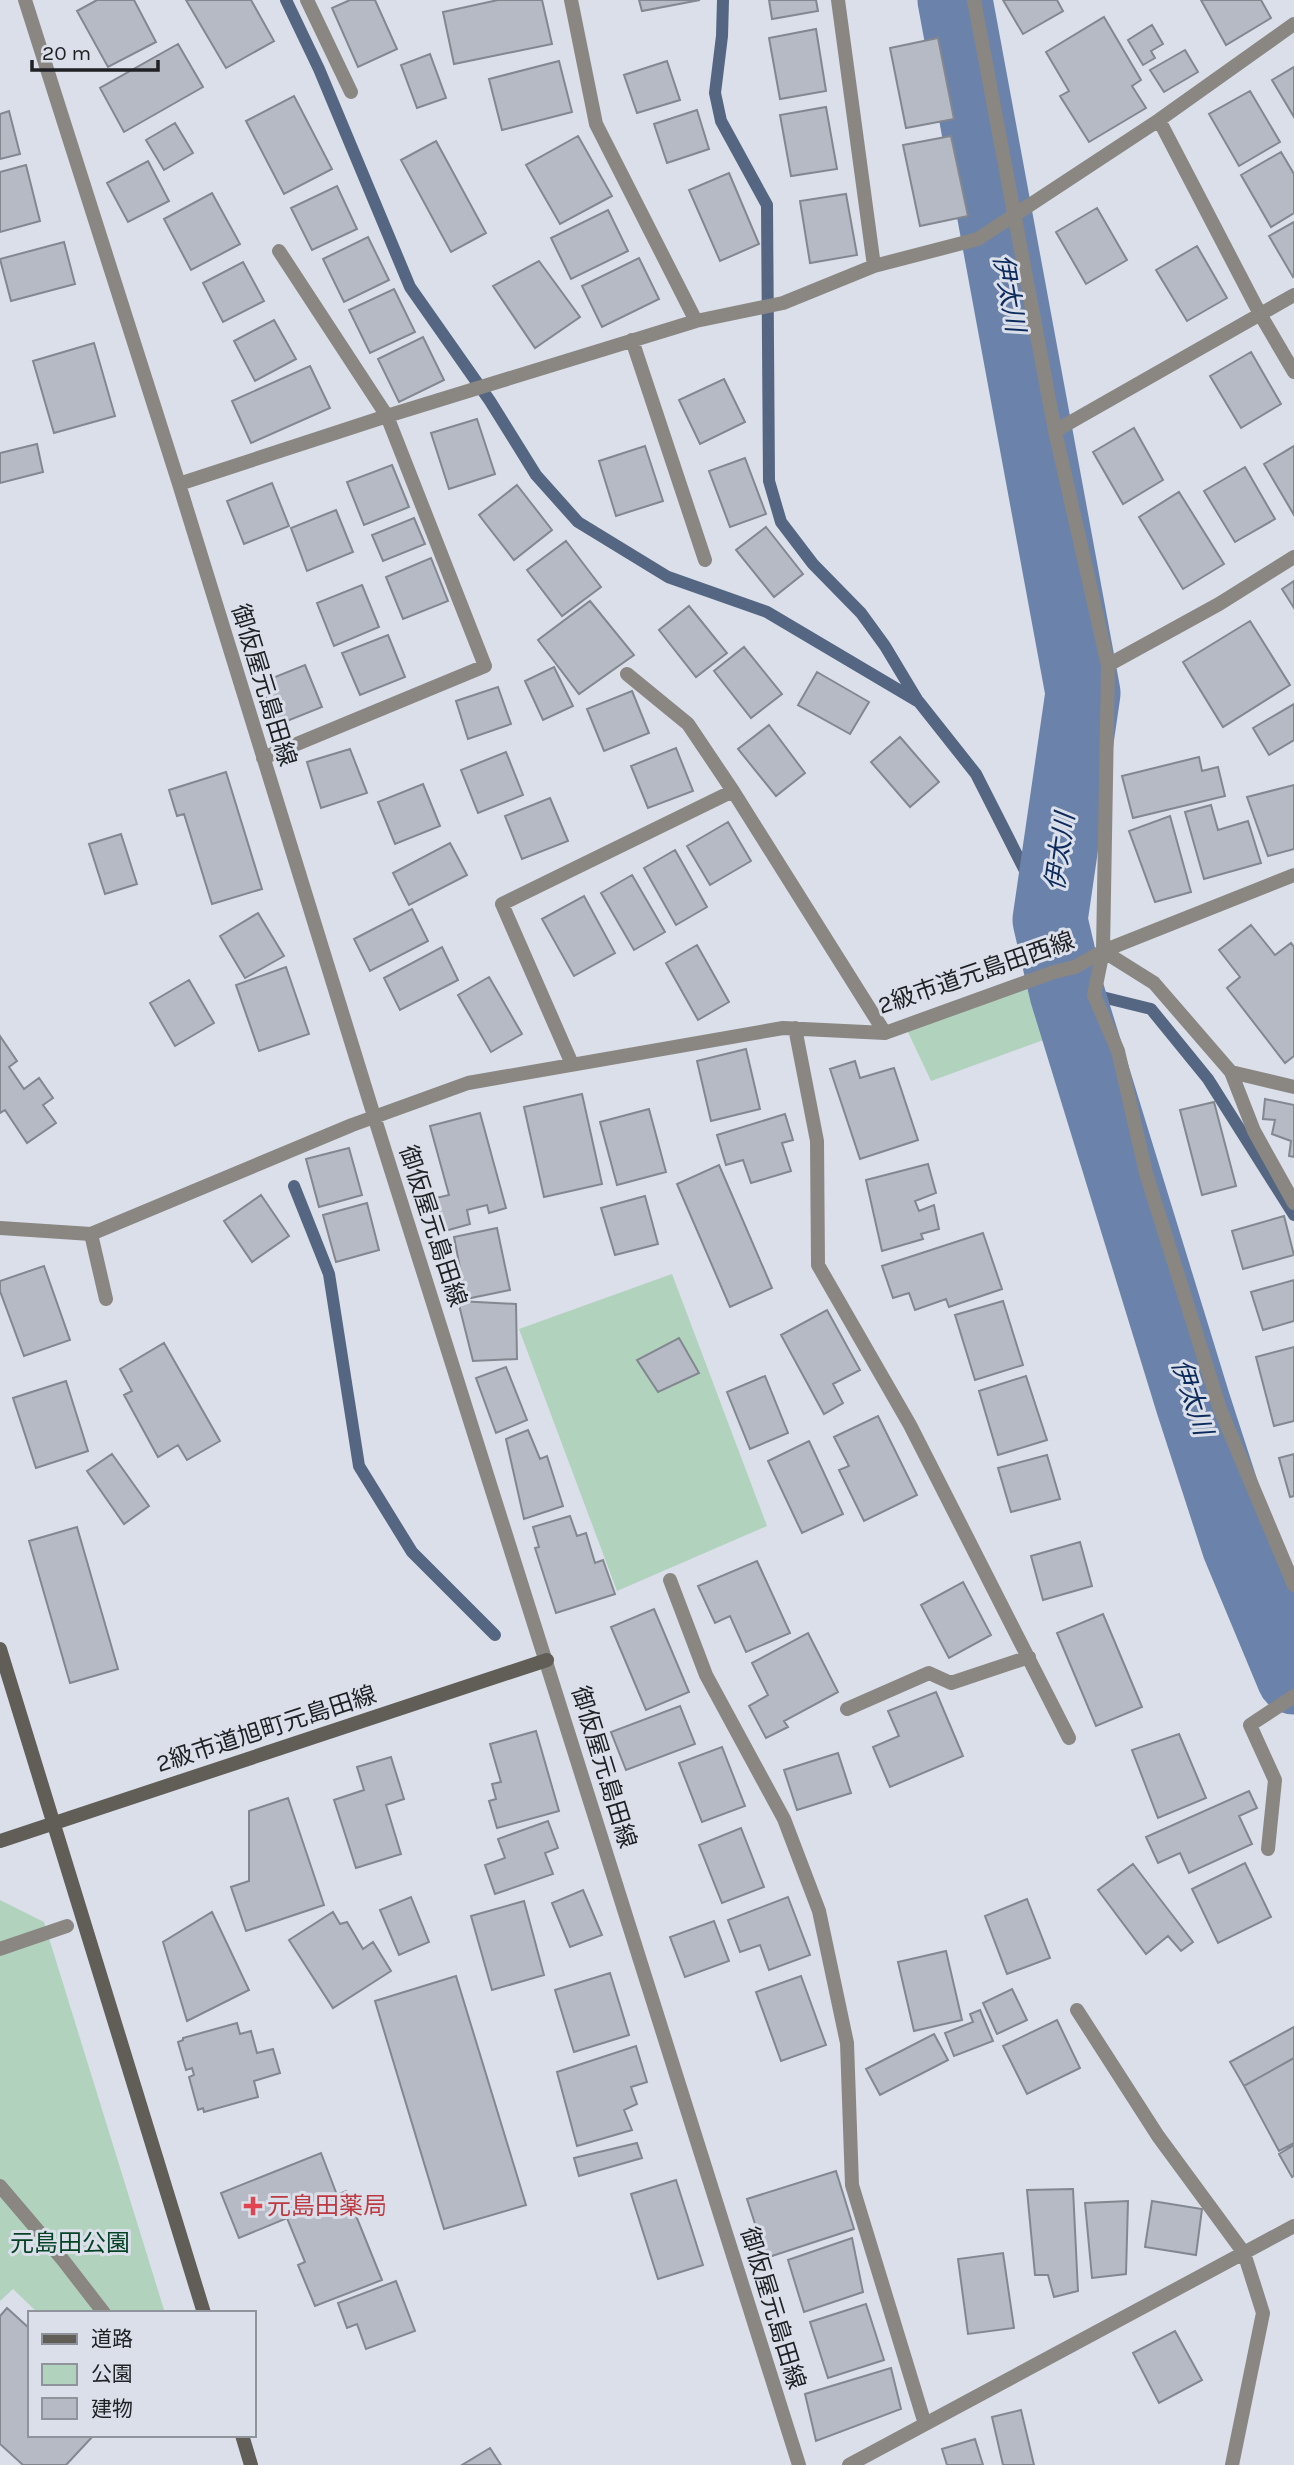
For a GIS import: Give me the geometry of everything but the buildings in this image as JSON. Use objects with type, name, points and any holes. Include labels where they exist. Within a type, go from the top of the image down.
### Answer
[{"type":"street","name":"御仮屋元島田線","points":[[25,0],[799,2465]]},
{"type":"street","points":[[307,0],[351,92]]},
{"type":"street","points":[[571,0],[596,124],[696,321]]},
{"type":"street","points":[[838,0],[874,266]]},
{"type":"street","points":[[974,0],[1009,217],[1108,665],[1103,951],[1094,995],[1118,1051],[1146,1173],[1220,1409],[1294,1585]]},
{"type":"street","points":[[178,484],[632,340],[696,321],[783,303],[874,266],[978,239],[1159,120],[1294,24]]},
{"type":"street","points":[[1159,120],[1260,314],[1294,372]]},
{"type":"street","points":[[263,758],[485,666],[387,416],[279,251]]},
{"type":"street","points":[[1055,430],[1294,295]]},
{"type":"street","points":[[632,340],[705,560]]},
{"type":"street","points":[[1108,665],[1219,604],[1294,557]]},
{"type":"street","points":[[627,674],[688,724],[886,1033]]},
{"type":"street","points":[[572,1064],[502,904],[733,791]]},
{"type":"street","name":"2級市道元島田西線","points":[[91,1234],[374,1116],[468,1083],[783,1028],[886,1033],[1075,967],[1103,951],[1294,875]]},
{"type":"street","points":[[1103,951],[1154,983],[1231,1072],[1254,1132],[1294,1203]]},
{"type":"street","points":[[795,1028],[817,1141],[818,1265],[910,1425],[1069,1738]]},
{"type":"street","points":[[1231,1072],[1294,1087]]},
{"type":"street","points":[[0,1228],[91,1234],[106,1299]]},
{"type":"street","points":[[670,1580],[706,1675],[784,1819],[819,1911],[847,2043],[852,2185],[925,2424]]},
{"type":"street","points":[[0,1649],[203,2311]]},
{"type":"street","points":[[847,1709],[929,1674],[951,1683],[1029,1657]]},
{"type":"street","name":"2級市道旭町元島田線","points":[[0,1841],[547,1660]]},
{"type":"street","points":[[1268,1849],[1275,1780],[1250,1725],[1294,1696]]},
{"type":"street","points":[[0,1949],[67,1926]]},
{"type":"street","points":[[1077,2010],[1158,2136],[1244,2253],[1263,2313],[1232,2465]]},
{"type":"street","points":[[0,2186],[102,2311]]},
{"type":"street","points":[[849,2465],[1294,2226]]},
{"type":"street","points":[[243,2437],[251,2465]]},
{"type":"green space","points":[[1035,986],[1046,1039],[931,1081],[907,1030]]},
{"type":"green space","points":[[672,1274],[767,1526],[617,1591],[519,1329]]},
{"type":"green space","name":"元島田公園","points":[[0,1900],[44,1922],[164,2311],[36,2311],[13,2289],[0,2301]]},
{"type":"waterway","points":[[286,0],[319,69],[410,287],[490,401],[536,475],[578,522],[668,577],[767,612],[919,702],[976,774],[1050,920]]},
{"type":"waterway","points":[[723,0],[715,93],[721,121],[767,205],[769,481],[781,522],[813,564],[861,613],[885,646],[918,701]]},
{"type":"waterway","name":"伊太川","points":[[955,0],[1083,693],[1050,920],[1067,993],[1193,1403],[1239,1545],[1294,1677]]},
{"type":"waterway","points":[[1067,993],[1094,995],[1151,1009],[1208,1079],[1294,1215]]},
{"type":"waterway","points":[[294,1186],[329,1274],[359,1466],[412,1552],[495,1635]]},
{"type":"place","name":"元島田薬局","points":[[253,2206]]}]
